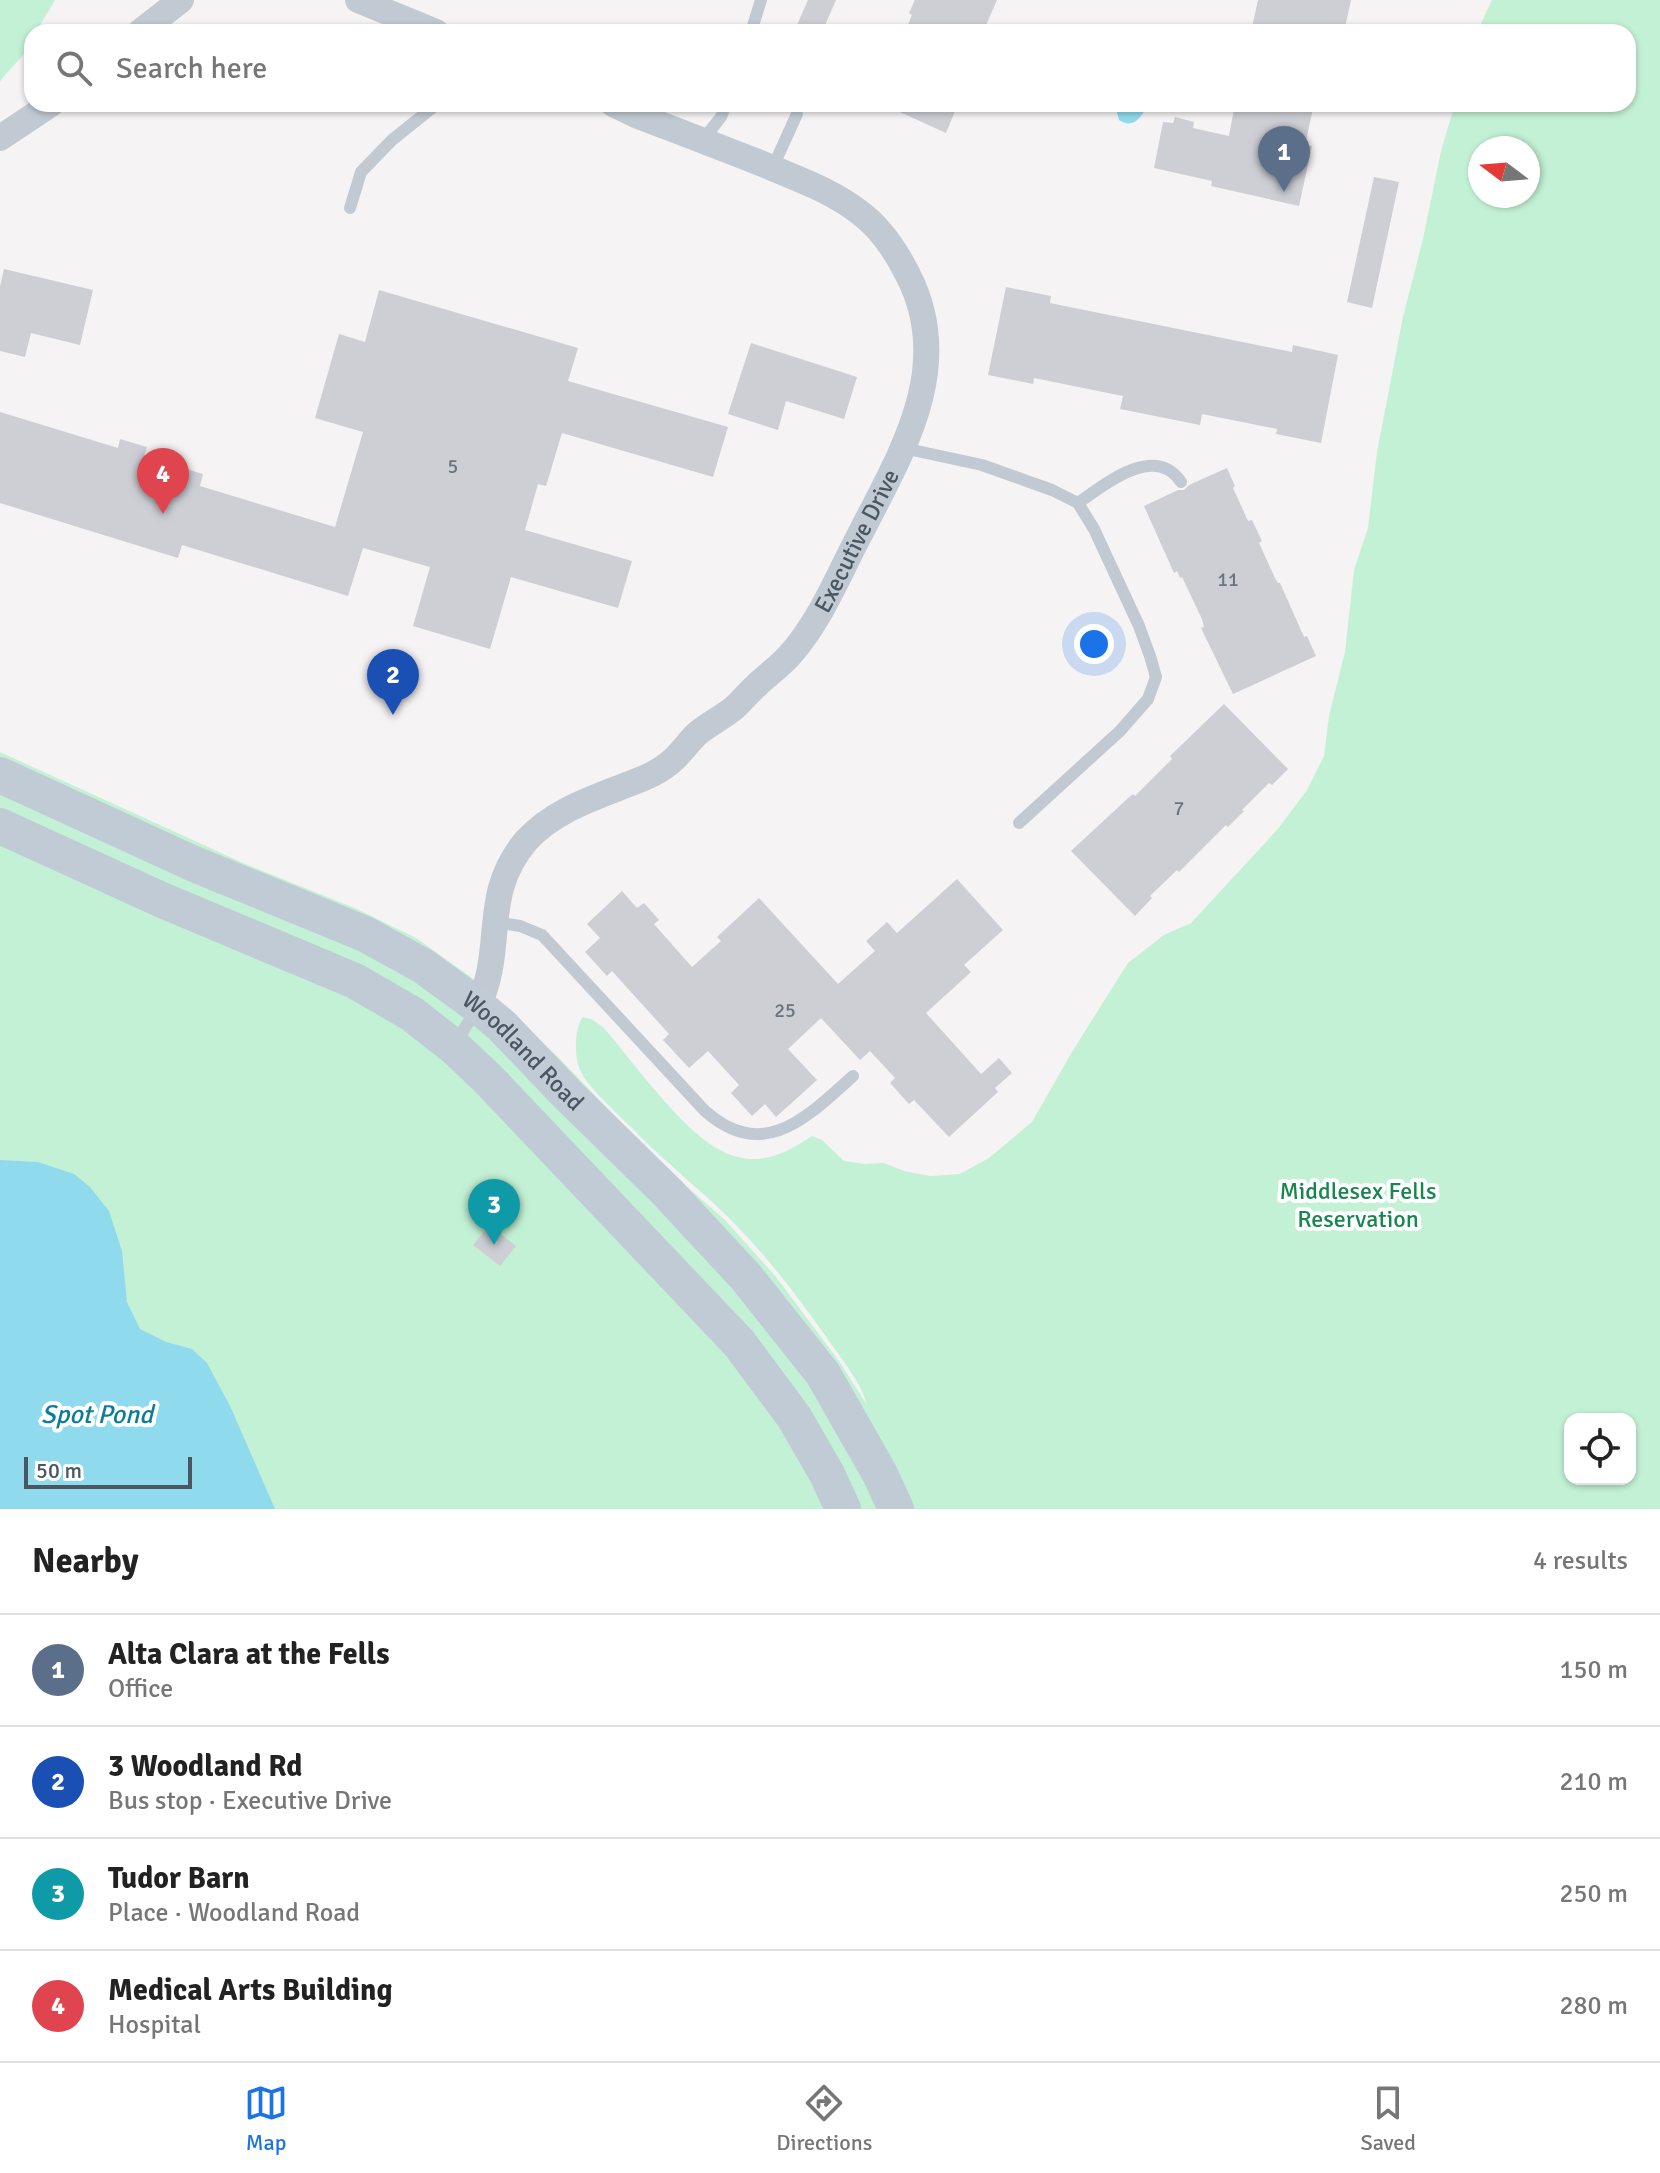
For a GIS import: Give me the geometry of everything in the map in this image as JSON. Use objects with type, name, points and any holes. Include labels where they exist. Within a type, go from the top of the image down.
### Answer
[{"type":"main road","name":"Woodland Road","points":[[0,775],[194,864],[365,934],[423,966],[478,1006],[502,1026],[667,1192],[746,1277],[823,1374],[880,1474],[896,1509]]},
{"type":"main road","name":"Woodland Road","points":[[0,826],[162,900],[338,973],[412,1014],[453,1046],[739,1343],[794,1417],[843,1509]]},
{"type":"street","points":[[150,24],[181,0]]},
{"type":"street","points":[[358,0],[416,24]]},
{"type":"street","points":[[0,138],[39,112]]},
{"type":"street","name":"Executive Drive","points":[[478,1006],[489,979],[499,892],[508,867],[527,840],[567,810],[654,774],[672,761],[698,733],[736,707],[789,656],[815,620],[903,448],[922,395],[928,341],[917,291],[898,253],[879,230],[836,196],[630,112]]},
{"type":"lane","points":[[754,24],[761,0]]},
{"type":"lane","points":[[350,208],[361,172],[392,140],[427,112]]},
{"type":"lane","points":[[702,141],[723,112]]},
{"type":"lane","points":[[772,169],[797,114]]},
{"type":"lane","points":[[903,448],[982,465],[1052,490],[1078,503],[1094,529],[1139,626],[1156,677],[1148,699],[1120,731],[1019,823]]},
{"type":"lane","points":[[1078,503],[1137,467],[1167,467],[1175,472],[1181,482]]},
{"type":"lane","points":[[495,922],[520,926],[542,935],[705,1111],[727,1128],[759,1134],[785,1129],[801,1121],[853,1076]]},
{"type":"lane","points":[[453,1046],[478,1006]]},
{"type":"green space","points":[[0,0],[55,0],[41,24],[24,24],[24,54],[0,82]]},
{"type":"green space","name":"Middlesex Fells Reservation","points":[[1492,0],[1660,0],[1660,1509],[0,1509],[0,752],[243,863],[357,909],[416,938],[471,977],[557,1056],[661,1164],[725,1220],[776,1277],[839,1361],[867,1405],[848,1368],[762,1253],[590,1085],[580,1070],[577,1058],[580,1022],[583,1017],[603,1027],[654,1089],[696,1133],[714,1147],[739,1157],[759,1159],[775,1156],[812,1136],[822,1140],[844,1161],[884,1163],[930,1176],[960,1174],[989,1158],[1032,1122],[1128,963],[1164,935],[1191,923],[1277,830],[1307,790],[1324,756],[1329,716],[1345,652],[1354,570],[1368,528],[1377,452],[1403,317],[1441,151],[1453,112],[1636,112],[1636,24],[1481,24]]},
{"type":"water","points":[[1117,112],[1143,112],[1133,122],[1119,120]]},
{"type":"water","name":"Spot Pond","points":[[0,1160],[38,1162],[74,1174],[90,1187],[109,1211],[122,1251],[127,1302],[140,1329],[166,1342],[192,1349],[207,1363],[231,1408],[275,1509],[0,1509]]},
{"type":"building","points":[[808,0],[836,0],[826,24],[798,24]]},
{"type":"building","points":[[915,0],[997,0],[986,24],[908,24],[912,15],[909,13]]},
{"type":"building","points":[[1258,0],[1351,0],[1346,24],[1253,24]]},
{"type":"building","points":[[900,112],[955,112],[946,133]]},
{"type":"building","points":[[1234,112],[1312,112],[1305,145],[1312,146],[1299,206],[1211,186],[1212,181],[1154,168],[1163,122],[1173,123],[1175,117],[1194,122],[1193,128],[1229,136]]},
{"type":"building","points":[[1374,177],[1399,182],[1372,308],[1347,302]]},
{"type":"building","points":[[4,269],[93,290],[80,345],[31,333],[25,357],[0,351],[0,287]]},
{"type":"building","points":[[1006,287],[1051,296],[1050,303],[1292,352],[1293,345],[1338,355],[1321,443],[1276,434],[1277,429],[1202,414],[1200,425],[1120,409],[1123,396],[1034,378],[1033,384],[988,375]]},
{"type":"building","points":[[379,290],[578,348],[568,381],[728,427],[713,477],[562,433],[546,486],[538,484],[525,530],[632,561],[618,608],[511,577],[490,649],[413,626],[430,567],[363,548],[348,596],[182,545],[178,558],[0,503],[0,412],[118,448],[120,439],[147,447],[144,456],[203,474],[200,486],[335,527],[363,432],[315,418],[339,334],[365,342]]},
{"type":"building","points":[[751,343],[857,377],[844,419],[786,401],[778,430],[728,414]]},
{"type":"building","points":[[1227,468],[1248,521],[1252,520],[1275,578],[1316,656],[1233,694],[1201,628],[1204,627],[1202,619],[1182,577],[1177,571],[1174,573],[1144,506]]},
{"type":"building","points":[[1224,704],[1288,769],[1272,785],[1269,783],[1228,827],[1226,825],[1179,872],[1177,870],[1150,896],[1152,898],[1135,916],[1071,851],[1126,800],[1133,794],[1135,796],[1172,759],[1170,756]]},
{"type":"building","points":[[957,879],[1003,930],[964,965],[971,972],[926,1013],[981,1074],[999,1058],[1012,1073],[995,1088],[998,1092],[949,1137],[914,1100],[909,1104],[890,1083],[895,1078],[870,1051],[860,1060],[821,1018],[788,1049],[817,1080],[776,1117],[765,1104],[752,1116],[731,1093],[739,1085],[708,1051],[689,1068],[663,1040],[669,1034],[612,971],[607,976],[585,952],[600,938],[587,924],[622,891],[637,908],[644,903],[659,920],[654,924],[692,967],[721,941],[717,937],[759,898],[838,984],[875,951],[866,941],[887,922],[897,933]]},
{"type":"building","points":[[489,1225],[516,1246],[500,1266],[473,1245]]},
{"type":"place","name":"Alta Clara at the Fells","points":[[1284,192]]},
{"type":"place","name":"Medical Arts Building","points":[[163,514]]},
{"type":"place","name":"3 Woodland Rd","points":[[393,715]]},
{"type":"place","name":"Tudor Barn","points":[[494,1245]]}]
